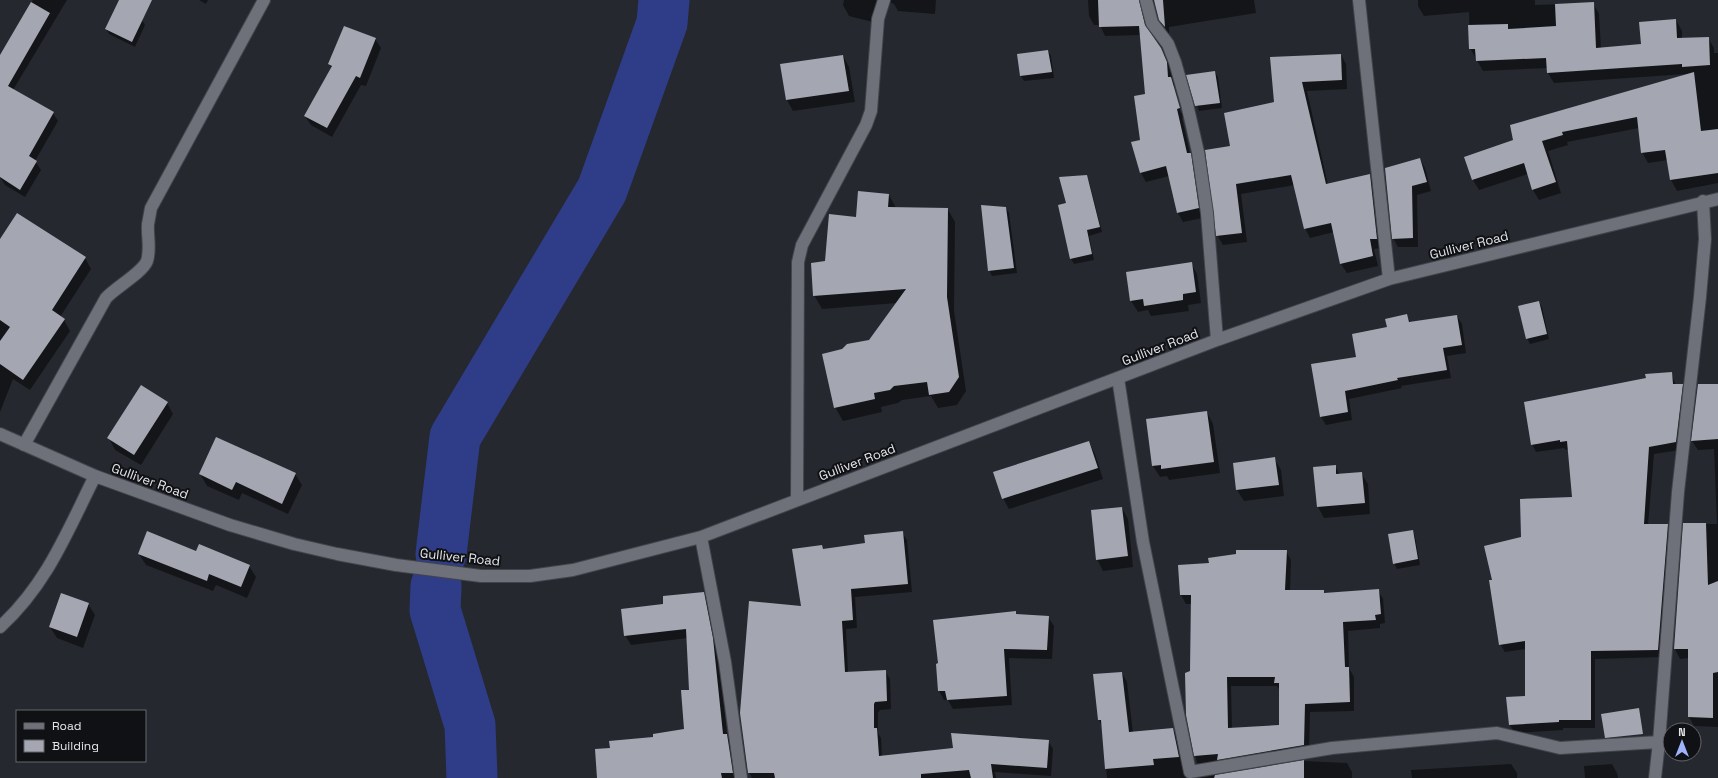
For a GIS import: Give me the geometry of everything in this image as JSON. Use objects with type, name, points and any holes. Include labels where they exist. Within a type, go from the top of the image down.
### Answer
[{"type":"street","points":[[24,445],[106,298],[115,288],[138,271],[146,262],[150,246],[148,224],[151,208],[264,0]]},
{"type":"street","points":[[797,499],[798,262],[802,245],[866,125],[871,111],[878,19],[884,0]]},
{"type":"street","points":[[1146,0],[1152,23],[1168,44],[1175,62],[1187,104],[1198,152],[1207,213],[1216,340]]},
{"type":"street","points":[[1359,0],[1389,279]]},
{"type":"street","name":"Gulliver Road","points":[[0,434],[95,476],[230,525],[294,544],[337,554],[481,576],[530,576],[573,570],[701,538],[797,499],[1216,340],[1389,279],[1703,201],[1718,199]]},
{"type":"street","points":[[1655,778],[1678,492],[1705,239],[1703,201]]},
{"type":"street","points":[[1118,378],[1143,542],[1190,772],[1325,749],[1497,733],[1560,748],[1659,742]]},
{"type":"street","points":[[0,627],[28,599],[51,566],[95,476]]},
{"type":"street","points":[[701,538],[726,670],[741,778]]},
{"type":"building","points":[[119,0],[152,0],[132,42],[105,29]]},
{"type":"building","points":[[1098,0],[1139,0],[1145,25],[1161,48],[1167,62],[1168,77],[1171,77],[1180,108],[1177,109],[1187,153],[1191,153],[1199,208],[1177,213],[1166,166],[1140,173],[1131,142],[1140,140],[1134,96],[1145,94],[1139,26],[1099,27]]},
{"type":"building","points":[[1154,0],[1163,0],[1165,27],[1159,20]]},
{"type":"building","points":[[31,2],[50,13],[8,86],[54,112],[29,156],[37,161],[20,190],[0,177],[0,55]]},
{"type":"building","points":[[1594,2],[1596,48],[1641,44],[1639,22],[1676,19],[1677,38],[1709,37],[1710,65],[1682,67],[1682,64],[1547,73],[1546,58],[1476,61],[1475,49],[1469,49],[1468,25],[1508,24],[1508,29],[1556,26],[1555,4]]},
{"type":"building","points":[[344,26],[376,38],[360,78],[356,76],[327,128],[304,116],[332,66],[328,64]]},
{"type":"building","points":[[1048,50],[1052,72],[1020,76],[1017,54]]},
{"type":"building","points":[[1341,54],[1342,80],[1302,82],[1326,184],[1370,174],[1377,239],[1370,239],[1373,256],[1340,264],[1331,223],[1304,229],[1291,175],[1236,184],[1242,233],[1216,236],[1205,150],[1230,146],[1224,113],[1274,102],[1270,57]]},
{"type":"building","points":[[843,55],[849,91],[786,100],[780,64]]},
{"type":"building","points":[[1215,71],[1220,103],[1195,106],[1186,75]]},
{"type":"building","points":[[1694,72],[1701,131],[1718,129],[1718,173],[1670,180],[1665,150],[1641,153],[1637,117],[1562,132],[1563,135],[1542,141],[1556,182],[1532,190],[1524,163],[1472,180],[1464,157],[1513,140],[1510,125]]},
{"type":"building","points":[[1420,158],[1427,182],[1412,186],[1413,238],[1392,239],[1385,168]]},
{"type":"building","points":[[1087,175],[1100,227],[1087,230],[1092,254],[1070,259],[1058,205],[1066,203],[1059,177]]},
{"type":"building","points":[[858,191],[889,194],[888,207],[948,208],[947,297],[959,377],[949,392],[929,395],[927,382],[894,386],[890,390],[874,393],[875,399],[834,408],[822,354],[842,349],[847,344],[869,340],[906,289],[813,296],[811,263],[825,261],[829,214],[856,217]]},
{"type":"building","points":[[981,205],[1006,207],[1014,268],[988,271]]},
{"type":"building","points":[[17,213],[86,257],[52,310],[65,319],[23,380],[0,364],[0,341],[10,327],[0,320],[0,239]]},
{"type":"building","points":[[1192,262],[1196,292],[1183,294],[1183,300],[1144,306],[1143,299],[1130,301],[1126,272]]},
{"type":"building","points":[[1539,301],[1547,334],[1526,339],[1518,306]]},
{"type":"building","points":[[1407,314],[1409,322],[1457,315],[1462,345],[1443,348],[1447,370],[1397,378],[1398,380],[1345,391],[1348,412],[1320,417],[1311,364],[1356,357],[1352,334],[1387,327],[1385,319]]},
{"type":"building","points":[[1672,372],[1673,384],[1683,384],[1676,442],[1649,447],[1644,524],[1668,524],[1658,650],[1591,651],[1591,720],[1559,720],[1559,722],[1509,725],[1506,697],[1525,696],[1525,641],[1499,645],[1489,580],[1492,580],[1484,546],[1521,537],[1520,499],[1572,497],[1567,441],[1560,442],[1560,440],[1531,445],[1524,402],[1646,378],[1645,374]]},
{"type":"building","points":[[1698,384],[1718,384],[1718,439],[1691,441]]},
{"type":"building","points":[[141,385],[168,402],[134,455],[107,438]]},
{"type":"building","points":[[1207,411],[1214,462],[1161,469],[1161,465],[1152,466],[1146,419]]},
{"type":"building","points":[[216,437],[296,473],[282,504],[236,482],[232,490],[199,474]]},
{"type":"building","points":[[1089,441],[1098,468],[1002,499],[993,472]]},
{"type":"building","points":[[1275,457],[1279,485],[1236,490],[1233,463]]},
{"type":"building","points":[[1336,465],[1336,474],[1362,472],[1365,503],[1317,507],[1313,467]]},
{"type":"building","points":[[1122,507],[1128,556],[1096,560],[1091,510]]},
{"type":"building","points":[[1683,523],[1706,523],[1708,585],[1718,581],[1718,672],[1713,673],[1713,718],[1688,717],[1688,649],[1674,649]]},
{"type":"building","points":[[1413,530],[1418,559],[1393,564],[1388,534]]},
{"type":"building","points":[[147,531],[196,551],[199,544],[250,565],[241,587],[209,574],[207,581],[138,554]]},
{"type":"building","points":[[903,531],[908,584],[851,589],[853,620],[842,621],[845,672],[886,670],[887,701],[875,702],[874,704],[874,728],[877,728],[879,756],[953,748],[951,733],[1049,740],[1047,768],[991,764],[993,778],[971,778],[969,770],[921,774],[921,778],[775,778],[774,773],[748,773],[740,713],[749,601],[801,606],[792,549],[822,545],[823,549],[865,543],[864,535]]},
{"type":"building","points":[[1236,550],[1287,550],[1285,590],[1324,590],[1324,593],[1379,589],[1381,614],[1375,615],[1376,620],[1343,622],[1345,667],[1349,667],[1350,702],[1305,704],[1304,745],[1217,760],[1218,754],[1194,756],[1186,715],[1185,673],[1190,671],[1191,595],[1180,595],[1178,565],[1209,563],[1208,558],[1236,554]],"holes":[[[1227,677],[1275,677],[1274,683],[1279,683],[1279,725],[1228,728]]]},
{"type":"building","points":[[704,592],[713,638],[723,734],[727,734],[733,773],[721,773],[722,778],[597,778],[595,749],[610,748],[609,741],[653,737],[653,734],[684,729],[681,690],[689,690],[686,629],[624,636],[621,609],[663,604],[663,596]]},
{"type":"building","points":[[61,593],[89,603],[77,637],[49,627]]},
{"type":"building","points":[[1016,611],[1016,614],[1049,616],[1047,650],[1004,649],[1007,696],[947,700],[945,691],[938,691],[936,664],[938,663],[933,620]]},
{"type":"building","points":[[1122,672],[1129,732],[1173,728],[1179,757],[1153,759],[1154,765],[1105,769],[1101,720],[1098,720],[1093,674]]},
{"type":"building","points":[[1639,708],[1643,734],[1605,738],[1601,714]]},
{"type":"building","points":[[1304,760],[1304,778],[1214,778],[1215,775]]},
{"type":"waterway","points":[[441,554],[455,437],[602,190],[662,23],[664,0]]},
{"type":"waterway","points":[[436,586],[435,610],[470,725],[472,778]]}]
